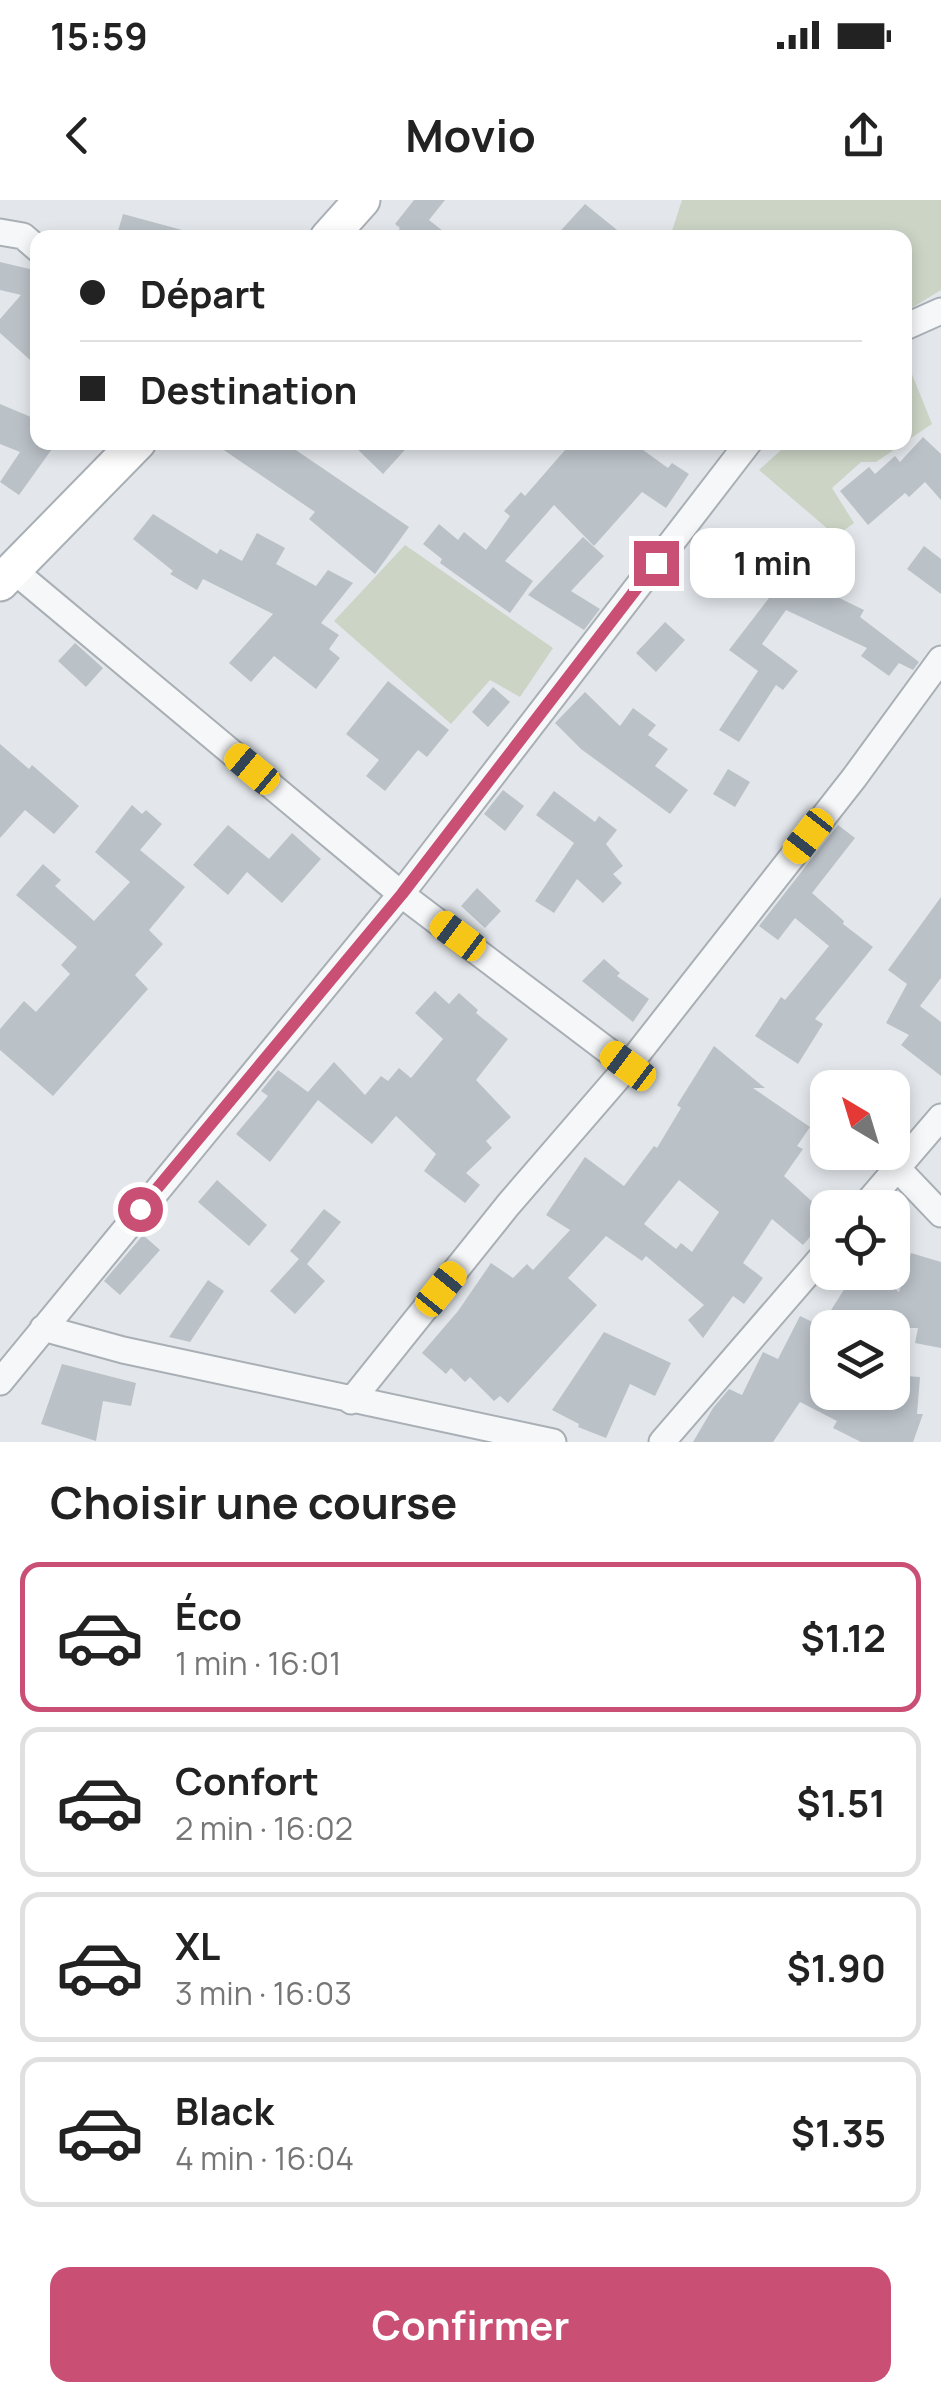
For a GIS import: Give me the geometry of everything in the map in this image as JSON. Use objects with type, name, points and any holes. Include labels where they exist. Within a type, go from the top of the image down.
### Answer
[{"type":"street","points":[[335,230],[362,200]]},
{"type":"street","points":[[0,232],[23,236],[30,242]]},
{"type":"street","points":[[912,324],[941,311]]},
{"type":"street","points":[[130,450],[6,576],[402,894],[628,1066]]},
{"type":"street","points":[[0,1382],[402,894],[743,450]]},
{"type":"street","points":[[352,1400],[508,1205],[628,1066],[854,778],[941,659]]},
{"type":"street","points":[[910,1152],[941,1117]]},
{"type":"street","points":[[878,1190],[894,1170]]},
{"type":"street","points":[[898,1170],[941,1214]]},
{"type":"street","points":[[662,1442],[810,1271]]},
{"type":"street","points":[[43,1328],[124,1350],[553,1442]]},
{"type":"green space","points":[[682,200],[941,200],[941,290],[912,308],[912,230],[672,230]]},
{"type":"green space","points":[[912,374],[932,424],[912,437]]},
{"type":"green space","points":[[781,450],[894,450],[876,462],[861,462],[832,488],[854,523],[836,536],[759,470]]},
{"type":"green space","points":[[405,545],[553,648],[520,697],[490,680],[451,724],[334,621]]},
{"type":"building","points":[[414,200],[445,200],[429,220],[442,230],[399,230],[395,224]]},
{"type":"building","points":[[585,204],[617,230],[561,230]]},
{"type":"building","points":[[123,214],[182,230],[118,230]]},
{"type":"building","points":[[0,262],[30,269],[30,360],[0,333],[0,319],[21,295],[0,290]]},
{"type":"building","points":[[0,404],[30,417],[30,450],[51,450],[19,495],[0,482],[20,452],[0,444]]},
{"type":"building","points":[[923,437],[941,454],[941,500],[925,482],[909,497],[905,493],[868,525],[840,491],[869,467],[875,474],[895,456],[900,462]]},
{"type":"building","points":[[224,450],[296,450],[409,527],[375,574],[309,519],[315,512]]},
{"type":"building","points":[[358,450],[405,450],[383,474]]},
{"type":"building","points":[[565,450],[643,450],[668,468],[672,463],[689,474],[666,508],[642,492],[594,546],[554,505],[505,561],[533,581],[510,613],[440,563],[442,559],[423,544],[439,524],[458,540],[464,532],[486,550],[510,516],[504,511],[521,492],[525,496]]},
{"type":"building","points":[[153,514],[217,554],[220,549],[242,561],[257,533],[285,548],[276,564],[316,586],[328,570],[353,583],[321,623],[339,635],[329,649],[340,658],[316,689],[274,656],[251,682],[229,663],[273,614],[203,579],[197,590],[170,574],[173,571],[133,539]]},
{"type":"building","points":[[819,533],[850,560],[827,592],[864,610],[860,617],[919,662],[913,670],[899,663],[889,676],[861,656],[867,648],[786,610],[762,644],[798,671],[783,690],[776,685],[739,742],[719,730],[758,671],[729,650]]},
{"type":"building","points":[[583,537],[604,556],[571,591],[600,609],[584,630],[528,595]]},
{"type":"building","points":[[924,546],[941,559],[941,594],[907,569]]},
{"type":"building","points":[[665,622],[685,640],[656,672],[636,653]]},
{"type":"building","points":[[75,643],[103,668],[86,687],[58,661]]},
{"type":"building","points":[[388,681],[449,730],[427,757],[418,750],[385,791],[366,776],[379,760],[346,734]]},
{"type":"building","points":[[493,687],[510,702],[488,727],[472,712]]},
{"type":"building","points":[[585,692],[620,726],[633,708],[656,725],[648,735],[668,749],[655,766],[688,790],[670,814],[581,749],[555,723]]},
{"type":"building","points":[[0,744],[29,769],[32,765],[79,806],[54,834],[25,810],[0,838]]},
{"type":"building","points":[[728,769],[750,782],[735,807],[713,794]]},
{"type":"building","points":[[503,790],[524,806],[505,831],[484,814]]},
{"type":"building","points":[[554,791],[595,822],[599,816],[617,830],[606,844],[623,866],[613,874],[622,883],[603,903],[577,879],[554,913],[535,901],[574,843],[536,815]]},
{"type":"building","points":[[132,805],[142,814],[146,810],[162,824],[140,850],[185,887],[149,930],[163,944],[135,975],[148,989],[53,1096],[0,1050],[0,1029],[24,1001],[36,1012],[70,974],[61,965],[77,947],[16,895],[43,864],[61,880],[55,886],[94,921],[130,882],[95,852]]},
{"type":"building","points":[[228,825],[269,859],[292,833],[321,859],[282,903],[247,872],[228,895],[193,865]]},
{"type":"building","points":[[838,825],[855,838],[812,893],[873,947],[815,1019],[823,1024],[798,1064],[755,1036],[781,997],[785,1000],[829,946],[795,918],[778,940],[759,926]]},
{"type":"building","points":[[477,888],[501,911],[485,928],[461,906]]},
{"type":"building","points":[[941,897],[941,978],[920,1006],[941,1022],[941,1076],[901,1045],[909,1035],[886,1023],[907,984],[888,970]]},
{"type":"building","points":[[604,959],[620,973],[617,976],[649,999],[633,1022],[582,981]]},
{"type":"building","points":[[435,991],[449,1004],[459,993],[508,1039],[476,1080],[511,1117],[486,1141],[492,1148],[466,1173],[480,1185],[465,1203],[424,1171],[436,1154],[396,1116],[372,1144],[318,1100],[270,1162],[236,1134],[268,1096],[261,1091],[278,1070],[308,1092],[334,1062],[365,1095],[381,1076],[388,1081],[399,1068],[411,1078],[443,1039],[415,1013]]},
{"type":"building","points":[[714,1046],[765,1088],[753,1088],[810,1127],[797,1146],[803,1149],[784,1176],[810,1200],[810,1237],[803,1245],[772,1219],[743,1263],[763,1278],[744,1304],[733,1296],[703,1338],[688,1320],[704,1305],[646,1256],[642,1261],[606,1236],[568,1278],[597,1305],[508,1403],[500,1396],[494,1401],[470,1377],[465,1382],[451,1368],[446,1374],[422,1353],[458,1311],[491,1263],[513,1278],[527,1264],[533,1270],[570,1230],[546,1215],[585,1157],[624,1186],[654,1146],[657,1148],[681,1108],[677,1105]],"holes":[[[679,1180],[719,1212],[692,1252],[681,1243],[676,1249],[644,1224]]]},
{"type":"building","points":[[217,1180],[267,1225],[249,1246],[198,1202]]},
{"type":"building","points":[[324,1209],[341,1222],[307,1264],[325,1281],[295,1314],[270,1291],[299,1259],[290,1251]]},
{"type":"building","points":[[143,1235],[160,1250],[120,1295],[104,1281]]},
{"type":"building","points":[[911,1253],[941,1262],[941,1348],[915,1343],[918,1328],[910,1328],[910,1310],[831,1310],[844,1290],[910,1290]]},
{"type":"building","points":[[208,1280],[224,1291],[190,1342],[169,1337]]},
{"type":"building","points":[[800,1316],[810,1321],[810,1407],[800,1402],[773,1442],[693,1442],[729,1389],[742,1395],[763,1352],[778,1359]]},
{"type":"building","points":[[604,1332],[671,1363],[655,1396],[630,1384],[606,1438],[578,1427],[579,1424],[552,1410]]},
{"type":"building","points":[[62,1364],[136,1383],[131,1406],[103,1401],[96,1441],[41,1424]]},
{"type":"building","points":[[910,1376],[920,1377],[917,1414],[923,1414],[913,1442],[861,1442],[833,1428],[837,1421],[816,1410],[910,1410]]},
{"type":"route","points":[[140,1209],[402,894],[656,563]]}]
